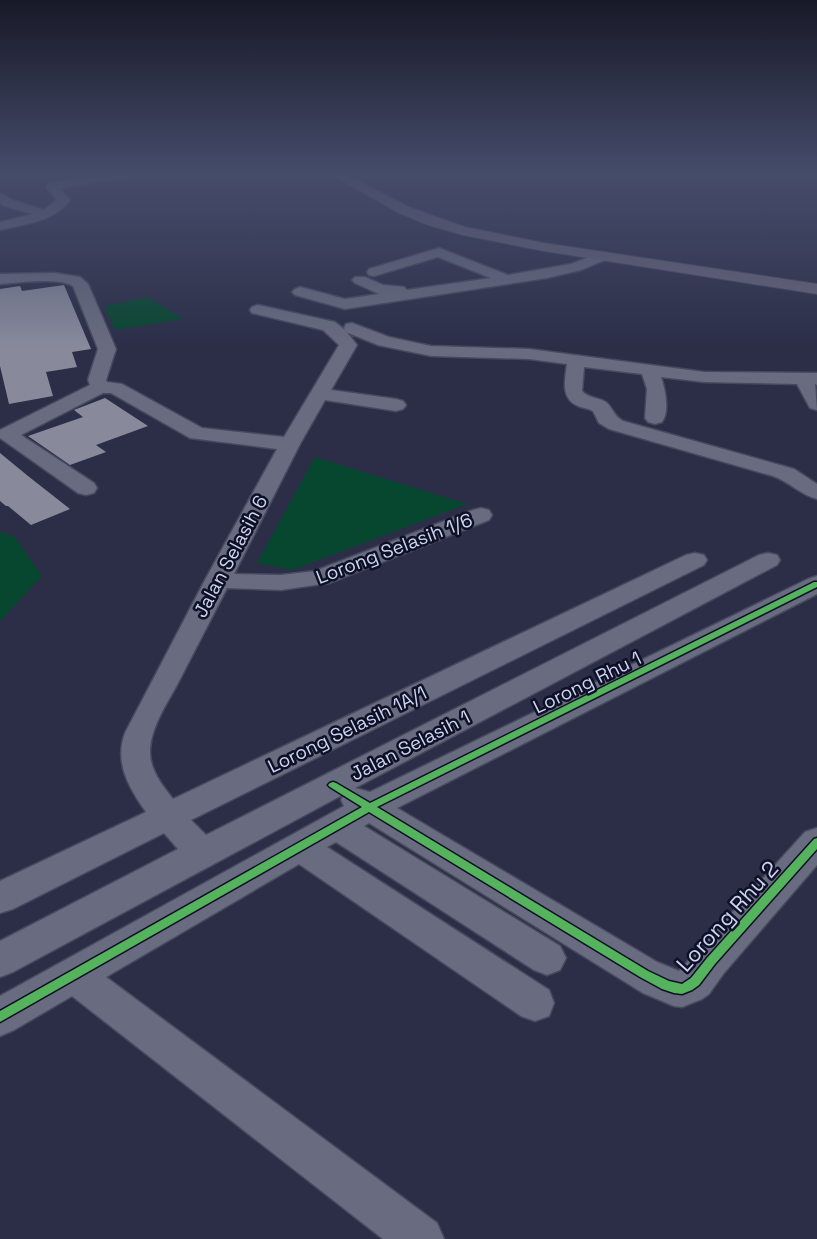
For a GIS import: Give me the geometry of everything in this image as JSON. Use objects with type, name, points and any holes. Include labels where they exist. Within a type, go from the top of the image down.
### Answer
[{"type":"main road","points":[[472,233],[492,238],[602,256],[817,289]]},
{"type":"street","points":[[374,272],[440,252],[502,277]]},
{"type":"street","points":[[300,292],[345,304],[460,283],[524,278],[576,267],[602,256]]},
{"type":"street","points":[[411,260],[460,283]]},
{"type":"street","points":[[360,280],[380,290],[388,291],[502,277],[524,278]]},
{"type":"street","points":[[0,279],[65,278],[76,280],[80,284],[107,349],[97,380],[101,388]]},
{"type":"street","points":[[345,304],[347,336]]},
{"type":"street","points":[[258,310],[320,322],[369,345],[431,359]]},
{"type":"street","points":[[347,336],[384,341],[431,351],[529,354],[576,362],[704,377],[810,379],[817,404]]},
{"type":"street","name":"Jalan Selasih 6","points":[[202,853],[168,816],[138,773],[135,753],[137,743],[146,715],[290,444],[320,394],[347,336]]},
{"type":"street","points":[[576,362],[573,391],[577,397],[600,408],[606,419],[616,425],[782,470],[797,479],[802,487],[817,492]]},
{"type":"street","points":[[650,371],[656,390],[655,418]]},
{"type":"street","points":[[3,430],[85,393],[101,388],[115,388],[197,434],[290,444]]},
{"type":"street","points":[[320,394],[396,406]]},
{"type":"street","points":[[3,430],[86,488]]},
{"type":"street","name":"Lorong Selasih 1/6","points":[[217,580],[268,584],[320,578],[481,515]]},
{"type":"street","name":"Lorong Selasih 1A/1","points":[[0,898],[695,560]]},
{"type":"street","name":"Jalan Selasih 1","points":[[0,960],[202,853],[768,560]]},
{"type":"street","name":"Lorong Rhu 1","points":[[0,1018],[370,807],[655,667],[817,584]]},
{"type":"street","points":[[333,786],[370,807]]},
{"type":"street","name":"Lorong Rhu 2","points":[[370,807],[644,974],[670,988],[682,990],[698,981],[711,961],[817,842]]},
{"type":"street","points":[[336,826],[547,958]]},
{"type":"street","points":[[300,847],[535,1003]]},
{"type":"street","points":[[74,975],[421,1239]]},
{"type":"green space","points":[[148,297],[183,319],[115,330],[104,306]]},
{"type":"green space","points":[[315,457],[467,504],[292,570],[257,563]]},
{"type":"green space","points":[[0,532],[14,536],[42,576],[0,621]]},
{"type":"building","points":[[64,285],[91,349],[72,352],[77,367],[46,372],[53,396],[9,404],[0,366],[0,289],[20,286],[22,291]]},
{"type":"building","points":[[105,398],[148,426],[96,445],[106,452],[70,465],[28,436],[83,417],[74,410]]},
{"type":"building","points":[[0,453],[70,509],[31,525],[6,506],[0,501]]},
{"type":"cycle path","points":[[0,1017],[370,807],[817,584]]},
{"type":"cycle path","points":[[333,785],[644,974],[666,985],[682,989],[695,982],[711,961],[817,842]]}]
